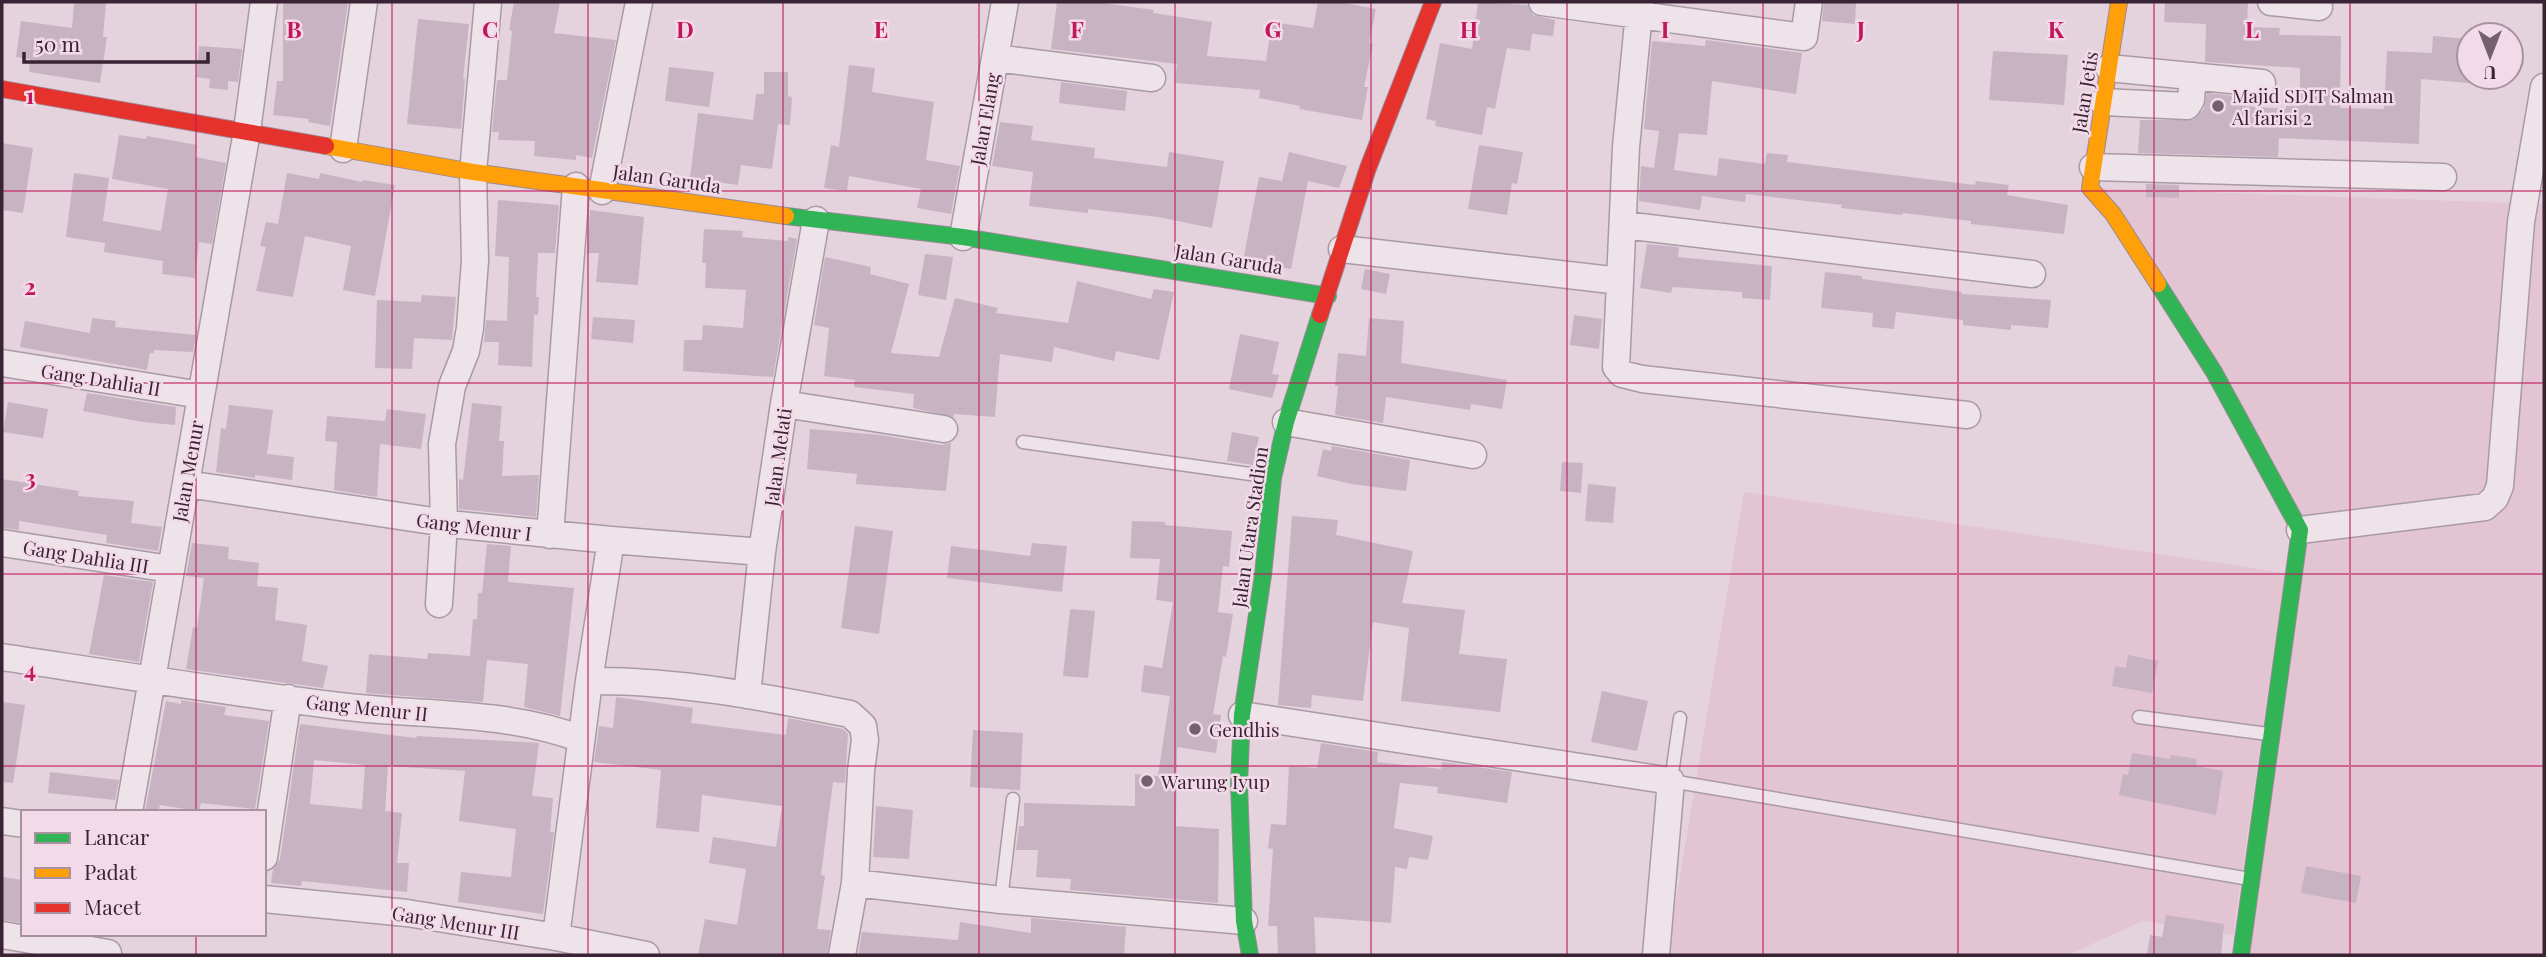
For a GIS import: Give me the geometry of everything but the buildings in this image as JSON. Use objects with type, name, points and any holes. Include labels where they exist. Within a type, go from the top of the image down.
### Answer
[{"type":"street","name":"Jalan Menur","points":[[129,810],[247,131],[264,2]]},
{"type":"street","points":[[343,149],[364,2]]},
{"type":"street","points":[[439,604],[444,523],[442,444],[453,386],[466,351],[470,328],[475,260],[473,172],[488,2]]},
{"type":"street","points":[[602,191],[639,2]]},
{"type":"street","name":"Jalan Elang","points":[[964,237],[1005,2]]},
{"type":"street","name":"Jalan Utara Stadion","points":[[1250,955],[1244,921],[1240,784],[1242,715],[1263,575],[1273,478],[1286,422],[1368,167],[1433,2]]},
{"type":"street","points":[[1542,2],[1639,8],[1804,37],[1810,2]]},
{"type":"street","name":"Jalan Jetis","points":[[2092,177],[2119,2]]},
{"type":"street","points":[[2271,2],[2319,7]]},
{"type":"street","points":[[1639,8],[1626,147],[1616,367],[1622,374],[1642,379],[1967,415]]},
{"type":"street","points":[[995,58],[1152,78]]},
{"type":"street","points":[[2109,68],[2262,83]]},
{"type":"street","points":[[2104,102],[2187,106],[2191,100],[2193,76]]},
{"type":"street","points":[[2300,530],[2485,507],[2495,498],[2500,486],[2521,222],[2544,87]]},
{"type":"street","name":"Jalan Garuda","points":[[2,89],[473,172],[816,220],[964,237],[1328,296]]},
{"type":"street","points":[[2241,955],[2300,530],[2214,372],[2092,177],[2444,177]]},
{"type":"street","points":[[550,535],[576,186]]},
{"type":"street","name":"Jalan Melati","points":[[747,695],[762,552],[816,220]]},
{"type":"street","points":[[1624,225],[2032,274]]},
{"type":"street","points":[[1342,249],[1620,281]]},
{"type":"street","name":"Gang Dahlia II","points":[[2,363],[201,395]]},
{"type":"street","points":[[784,404],[944,429]]},
{"type":"street","points":[[1286,422],[1473,455]]},
{"type":"street","name":"Gang Menur I","points":[[187,484],[444,523],[550,535],[762,552]]},
{"type":"street","points":[[556,937],[589,681],[611,540]]},
{"type":"street","name":"Gang Dahlia III","points":[[2,543],[170,569]]},
{"type":"street","name":"Gang Menur II","points":[[2,657],[340,706],[509,721],[555,729],[581,739]]},
{"type":"street","points":[[589,681],[622,681],[747,695],[850,714],[863,726],[865,740],[855,883],[842,955]]},
{"type":"street","points":[[266,844],[288,698]]},
{"type":"street","points":[[1242,715],[1671,781],[1656,955]]},
{"type":"street","points":[[2,821],[21,824]]},
{"type":"street","points":[[855,883],[1001,900],[1244,921]]},
{"type":"street","name":"Gang Menur III","points":[[266,899],[407,914],[556,937],[646,955]]},
{"type":"street","points":[[2,935],[108,948]]},
{"type":"lane","points":[[1023,442],[1273,478]]},
{"type":"lane","points":[[2139,717],[2272,735]]},
{"type":"lane","points":[[1680,718],[1671,781],[2252,879]]},
{"type":"lane","points":[[1001,900],[1013,799]]},
{"type":"shaded area","points":[[2090,188],[2544,204],[2544,955],[2241,955],[2300,530]]},
{"type":"shaded area","points":[[1744,492],[2285,573],[2233,935],[2142,921],[2068,955],[1667,955]]},
{"type":"traffic: fast","points":[[786,216],[963,237],[1328,296]]},
{"type":"traffic: fast","points":[[2158,284],[2214,372],[2300,530],[2241,955]]},
{"type":"traffic: fast","points":[[1250,955],[1244,921],[1239,784],[1242,715],[1263,575],[1273,478],[1286,422],[1320,315]]},
{"type":"traffic: slow","points":[[2119,2],[2090,188],[2113,214],[2158,284]]},
{"type":"traffic: slow","points":[[326,146],[473,172],[786,216]]},
{"type":"traffic: jam","points":[[1320,315],[1368,168],[1433,2]]},
{"type":"traffic: jam","points":[[2,89],[326,146]]},
{"type":"place","name":"Majid SDIT Salman Al farisi 2","points":[[2218,106]]},
{"type":"place","name":"Gendhis","points":[[1195,729]]},
{"type":"place","name":"Warung Iyup","points":[[1147,781]]}]
